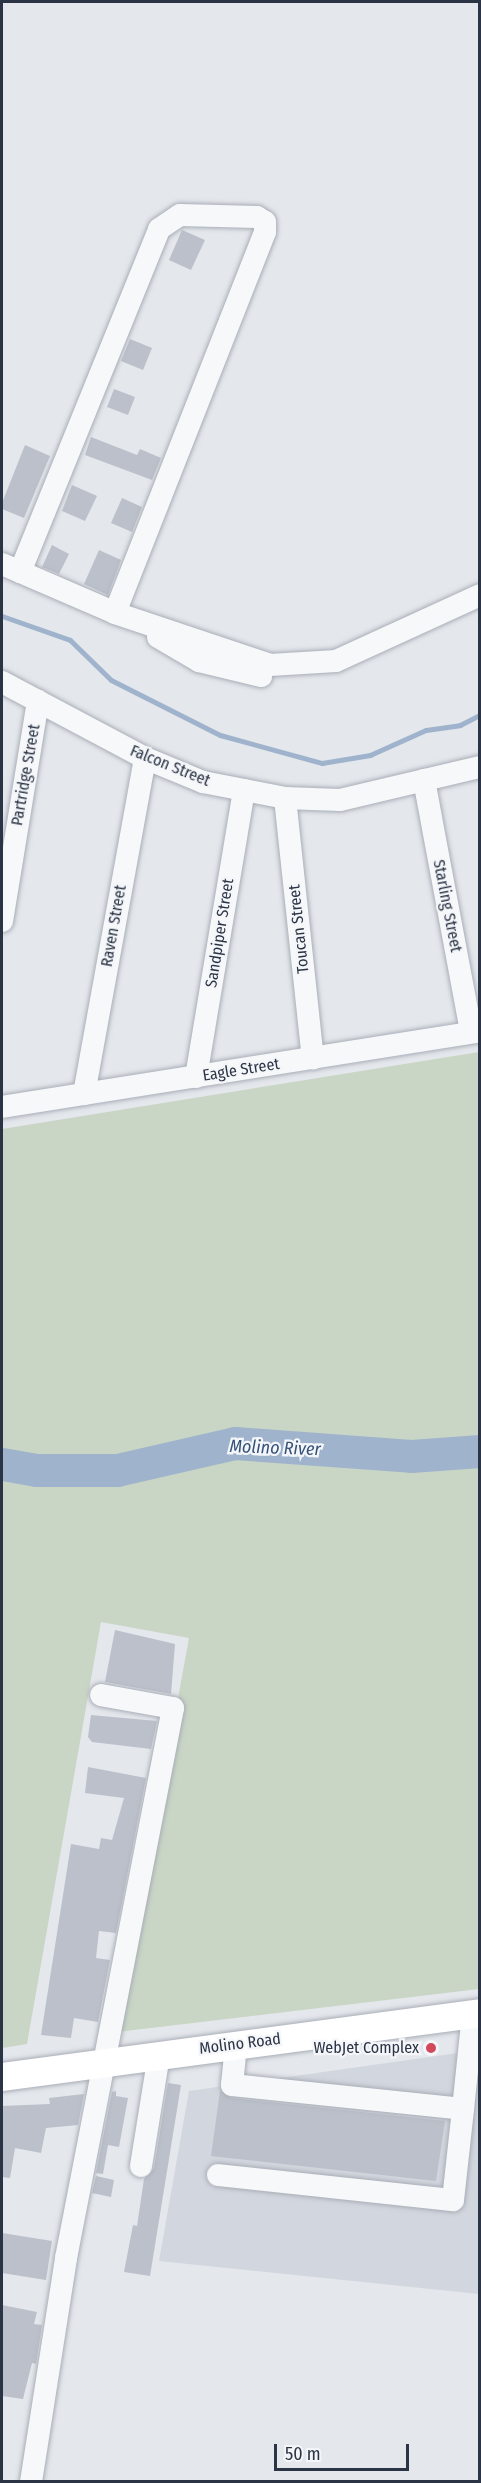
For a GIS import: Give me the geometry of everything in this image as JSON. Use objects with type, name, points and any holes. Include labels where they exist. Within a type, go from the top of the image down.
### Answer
[{"type":"main road","name":"Molino Road","points":[[2,2077],[476,2013]]},
{"type":"street","points":[[115,613],[265,232],[265,222],[257,216],[180,215],[159,229],[8,568],[115,613],[248,661],[292,666],[336,661],[480,595]]},
{"type":"street","points":[[115,613],[198,661],[249,675],[310,678],[344,671],[480,613]]},
{"type":"street","name":"Falcon Street","points":[[2,682],[145,758],[203,782],[285,798],[340,800],[424,780],[479,771]]},
{"type":"street","name":"Partridge Street","points":[[2,921],[38,701]]},
{"type":"street","name":"Raven Street","points":[[84,1094],[145,758]]},
{"type":"street","name":"Starling Street","points":[[424,780],[475,1032]]},
{"type":"street","name":"Sandpiper Street","points":[[196,1077],[244,790]]},
{"type":"street","name":"Toucan Street","points":[[285,798],[313,1059]]},
{"type":"street","name":"Eagle Street","points":[[2,1107],[475,1032]]},
{"type":"street","points":[[31,2481],[102,2063],[173,1708],[101,1695]]},
{"type":"street","points":[[218,2175],[453,2200],[476,2013]]},
{"type":"street","points":[[236,2045],[232,2085],[463,2109]]},
{"type":"street","points":[[141,2166],[159,2055]]},
{"type":"shaded area","name":"WebJet Complex","points":[[479,2050],[479,2294],[159,2261],[189,2091]]},
{"type":"green space","points":[[479,1052],[479,1989],[117,2032],[189,1638],[101,1622],[27,2044],[2,2048],[2,1129]]},
{"type":"building","points":[[182,230],[205,240],[191,270],[169,260]]},
{"type":"building","points":[[130,339],[152,348],[143,370],[121,361]]},
{"type":"building","points":[[114,389],[135,397],[128,415],[107,407]]},
{"type":"building","points":[[91,437],[137,455],[140,449],[161,458],[152,480],[85,455]]},
{"type":"building","points":[[25,445],[50,456],[24,518],[2,509],[2,503]]},
{"type":"building","points":[[72,485],[97,496],[85,521],[62,511]]},
{"type":"building","points":[[122,498],[142,507],[132,532],[111,523]]},
{"type":"building","points":[[52,545],[69,554],[59,574],[42,567]]},
{"type":"building","points":[[99,550],[121,560],[108,595],[84,584]]},
{"type":"building","points":[[115,1630],[175,1644],[171,1694],[105,1682]]},
{"type":"building","points":[[91,1715],[157,1721],[151,1749],[92,1742],[88,1737]]},
{"type":"building","points":[[88,1767],[146,1778],[116,1933],[99,1931],[96,1958],[110,1960],[98,2022],[74,2018],[71,2038],[41,2035],[71,1844],[99,1849],[101,1838],[112,1840],[124,1798],[85,1793]]},
{"type":"building","points":[[168,2083],[181,2085],[150,2276],[124,2272],[133,2225],[137,2226],[144,2179],[154,2168]]},
{"type":"building","points":[[116,2091],[116,2096],[128,2098],[119,2147],[108,2145],[103,2174],[96,2173],[112,2092]]},
{"type":"building","points":[[220,2091],[231,2098],[445,2121],[436,2181],[211,2156]]},
{"type":"building","points":[[84,2094],[78,2125],[46,2128],[41,2153],[15,2148],[10,2178],[2,2177],[2,2106],[50,2104],[49,2098]]},
{"type":"building","points":[[96,2176],[114,2180],[111,2197],[92,2193]]},
{"type":"building","points":[[2,2233],[52,2241],[46,2280],[2,2273]]},
{"type":"building","points":[[2,2305],[37,2312],[34,2324],[42,2325],[36,2364],[32,2363],[23,2399],[2,2396]]},
{"type":"waterway","points":[[2,616],[70,640],[111,680],[220,735],[322,763],[370,755],[426,730],[460,725],[480,715]]},
{"type":"waterway","name":"Molino River","points":[[2,1464],[36,1470],[117,1470],[235,1443],[411,1456],[480,1451]]},
{"type":"place","name":"WebJet Complex","points":[[431,2048]]}]
